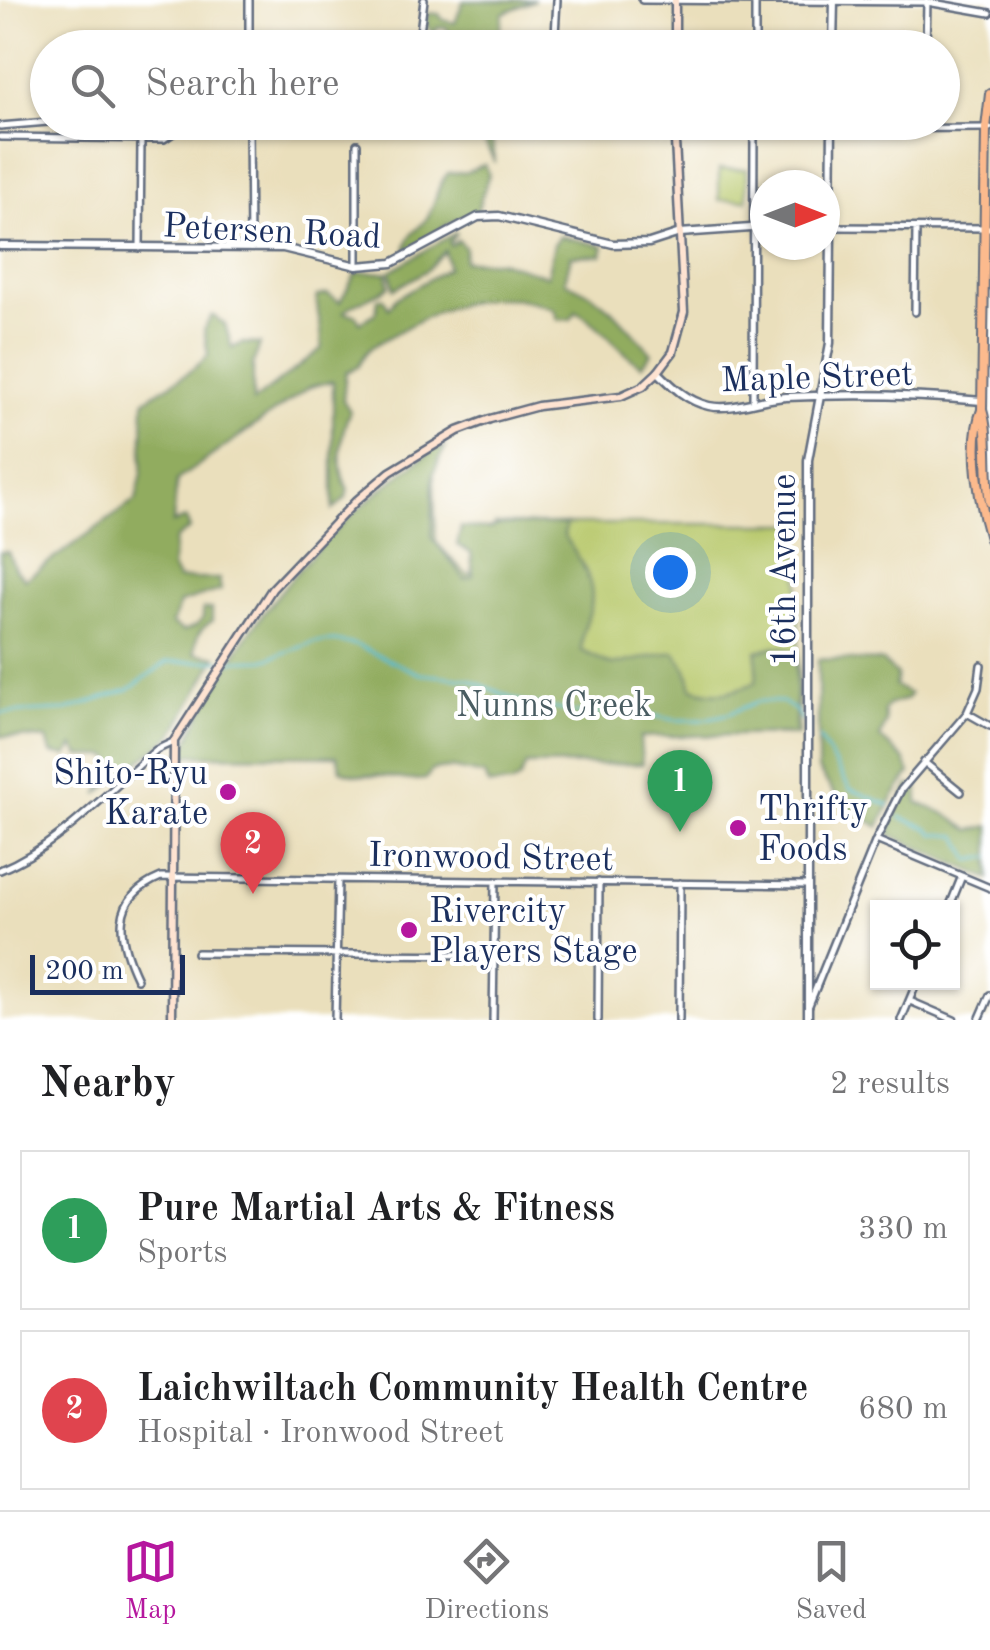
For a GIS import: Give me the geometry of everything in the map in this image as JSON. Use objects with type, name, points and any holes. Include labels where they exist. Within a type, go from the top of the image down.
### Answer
[{"type":"main road","points":[[674,30],[675,0]]},
{"type":"main road","points":[[990,94],[985,404],[990,502]]},
{"type":"main road","points":[[172,1020],[174,741],[272,588],[356,501],[390,472],[458,431],[490,418],[538,406],[621,396],[643,386],[658,372],[672,354],[684,312],[675,140]]},
{"type":"main road","points":[[985,404],[978,420],[979,485],[990,539]]},
{"type":"street","points":[[249,0],[249,30]]},
{"type":"street","points":[[420,30],[424,0]]},
{"type":"street","points":[[555,30],[557,0]]},
{"type":"street","points":[[642,0],[927,1],[990,13]]},
{"type":"street","points":[[755,0],[755,30]]},
{"type":"street","points":[[833,30],[834,1]]},
{"type":"street","points":[[926,30],[927,1]]},
{"type":"street","points":[[0,126],[30,123]]},
{"type":"street","points":[[960,127],[988,128]]},
{"type":"street","points":[[0,137],[30,138]]},
{"type":"street","points":[[140,248],[141,140]]},
{"type":"street","points":[[249,140],[250,248]]},
{"type":"street","points":[[754,140],[754,170]]},
{"type":"street","name":"16th Avenue","points":[[830,170],[831,140]]},
{"type":"street","points":[[357,266],[358,144]]},
{"type":"street","name":"Petersen Road","points":[[0,246],[283,248],[357,266],[392,263],[478,217],[499,216],[613,244],[649,243],[680,233],[750,227]]},
{"type":"street","points":[[840,227],[987,228]]},
{"type":"street","points":[[915,312],[916,228]]},
{"type":"street","points":[[753,402],[754,260]]},
{"type":"street","name":"16th Avenue","points":[[808,1020],[808,460],[830,343],[829,260]]},
{"type":"street","name":"Maple Street","points":[[658,372],[696,403],[716,407],[820,396],[924,396],[985,404]]},
{"type":"street","points":[[808,1008],[876,840],[901,790],[967,712],[978,688],[981,665]]},
{"type":"street","points":[[967,712],[990,726]]},
{"type":"street","points":[[0,870],[44,845],[156,750],[174,741]]},
{"type":"street","points":[[924,762],[962,792]]},
{"type":"street","points":[[876,840],[990,888]]},
{"type":"street","points":[[137,979],[120,936],[123,916],[129,901],[144,884],[161,876],[174,877]]},
{"type":"street","points":[[952,900],[962,876]]},
{"type":"street","name":"Ironwood Street","points":[[174,877],[807,884]]},
{"type":"street","points":[[336,1020],[338,879]]},
{"type":"street","points":[[493,1020],[495,881]]},
{"type":"street","points":[[598,1020],[599,882]]},
{"type":"street","points":[[679,1020],[680,883]]},
{"type":"street","points":[[197,953],[494,955]]},
{"type":"street","points":[[901,1020],[914,990]]},
{"type":"street","points":[[979,1020],[990,995]]},
{"type":"street","points":[[910,1000],[954,1020]]},
{"type":"green space","points":[[535,0],[503,13],[500,30],[430,30],[427,26],[427,13],[439,14],[443,20],[455,23],[463,1]]},
{"type":"green space","points":[[484,140],[492,140],[495,163]]},
{"type":"green space","points":[[485,164],[489,174],[477,212],[405,251],[411,236],[430,213],[448,173],[467,172]]},
{"type":"green space","points":[[719,169],[747,169],[747,200],[719,200]]},
{"type":"green space","points":[[457,232],[449,243],[451,246],[458,240],[465,248],[464,261],[500,261],[547,276],[554,244],[560,236],[604,246],[602,255],[571,256],[565,281],[591,294],[615,313],[652,353],[642,366],[576,311],[571,319],[558,320],[555,310],[535,302],[494,298],[435,313],[379,342],[365,354],[358,367],[346,372],[343,400],[350,411],[341,461],[348,488],[346,498],[333,510],[333,381],[310,387],[177,480],[173,523],[186,518],[190,529],[175,539],[172,567],[178,579],[219,579],[221,590],[180,603],[172,624],[183,631],[196,626],[203,618],[203,609],[212,609],[212,621],[199,634],[195,653],[217,657],[172,736],[98,794],[116,768],[109,756],[80,756],[74,746],[67,756],[51,753],[47,739],[0,736],[0,552],[8,552],[15,569],[25,579],[136,500],[142,472],[144,401],[208,355],[204,329],[212,315],[225,324],[232,348],[243,343],[260,344],[253,364],[253,402],[321,349],[317,296],[328,294],[340,302],[356,273],[387,272],[389,286],[344,312],[356,315],[360,322],[376,313],[378,299],[383,298],[389,308],[395,299],[448,268],[445,251],[427,270],[394,289],[390,271]]},
{"type":"green space","points":[[445,447],[433,474],[432,538],[465,579],[473,576],[471,553],[457,545],[461,527],[566,524],[564,536],[586,571],[591,591],[582,651],[612,665],[674,652],[687,669],[692,688],[717,693],[756,682],[757,651],[776,646],[796,651],[795,734],[640,737],[642,764],[526,765],[520,779],[512,784],[489,785],[484,775],[450,768],[432,770],[426,779],[420,780],[353,774],[341,770],[337,756],[182,755],[228,665],[287,583],[357,510],[436,448]]},
{"type":"green space","points":[[433,455],[436,542],[466,574],[496,573],[495,524],[799,524],[798,735],[640,734],[360,509]]},
{"type":"green space","points":[[818,659],[882,661],[897,675],[895,686],[910,694],[884,710],[886,722],[880,738],[904,759],[910,773],[879,827],[841,803],[818,770]]},
{"type":"green space","points":[[909,785],[918,788],[918,803],[944,813],[970,830],[990,826],[990,879],[890,835],[892,818]]},
{"type":"waterway","name":"Nunns Creek","points":[[229,661],[264,660],[315,642],[335,641],[356,645],[420,674],[468,679],[524,703],[578,713],[701,720],[759,701],[783,702],[803,721]]},
{"type":"waterway","name":"Nunns Creek","points":[[0,713],[67,710],[128,690],[167,662],[221,661]]},
{"type":"waterway","name":"Nunns Creek","points":[[819,738],[850,789],[889,805]]},
{"type":"waterway","name":"Nunns Creek","points":[[900,817],[934,834],[958,836],[970,860],[990,857]]},
{"type":"place","name":"Shito-Ryu Karate","points":[[228,792]]},
{"type":"place","name":"Thrifty Foods","points":[[738,828]]},
{"type":"place","name":"Pure Martial Arts & Fitness","points":[[680,832]]},
{"type":"place","name":"Laichwiltach Community Health Centre","points":[[253,894]]},
{"type":"place","name":"Rivercity Players Stage","points":[[409,930]]}]
